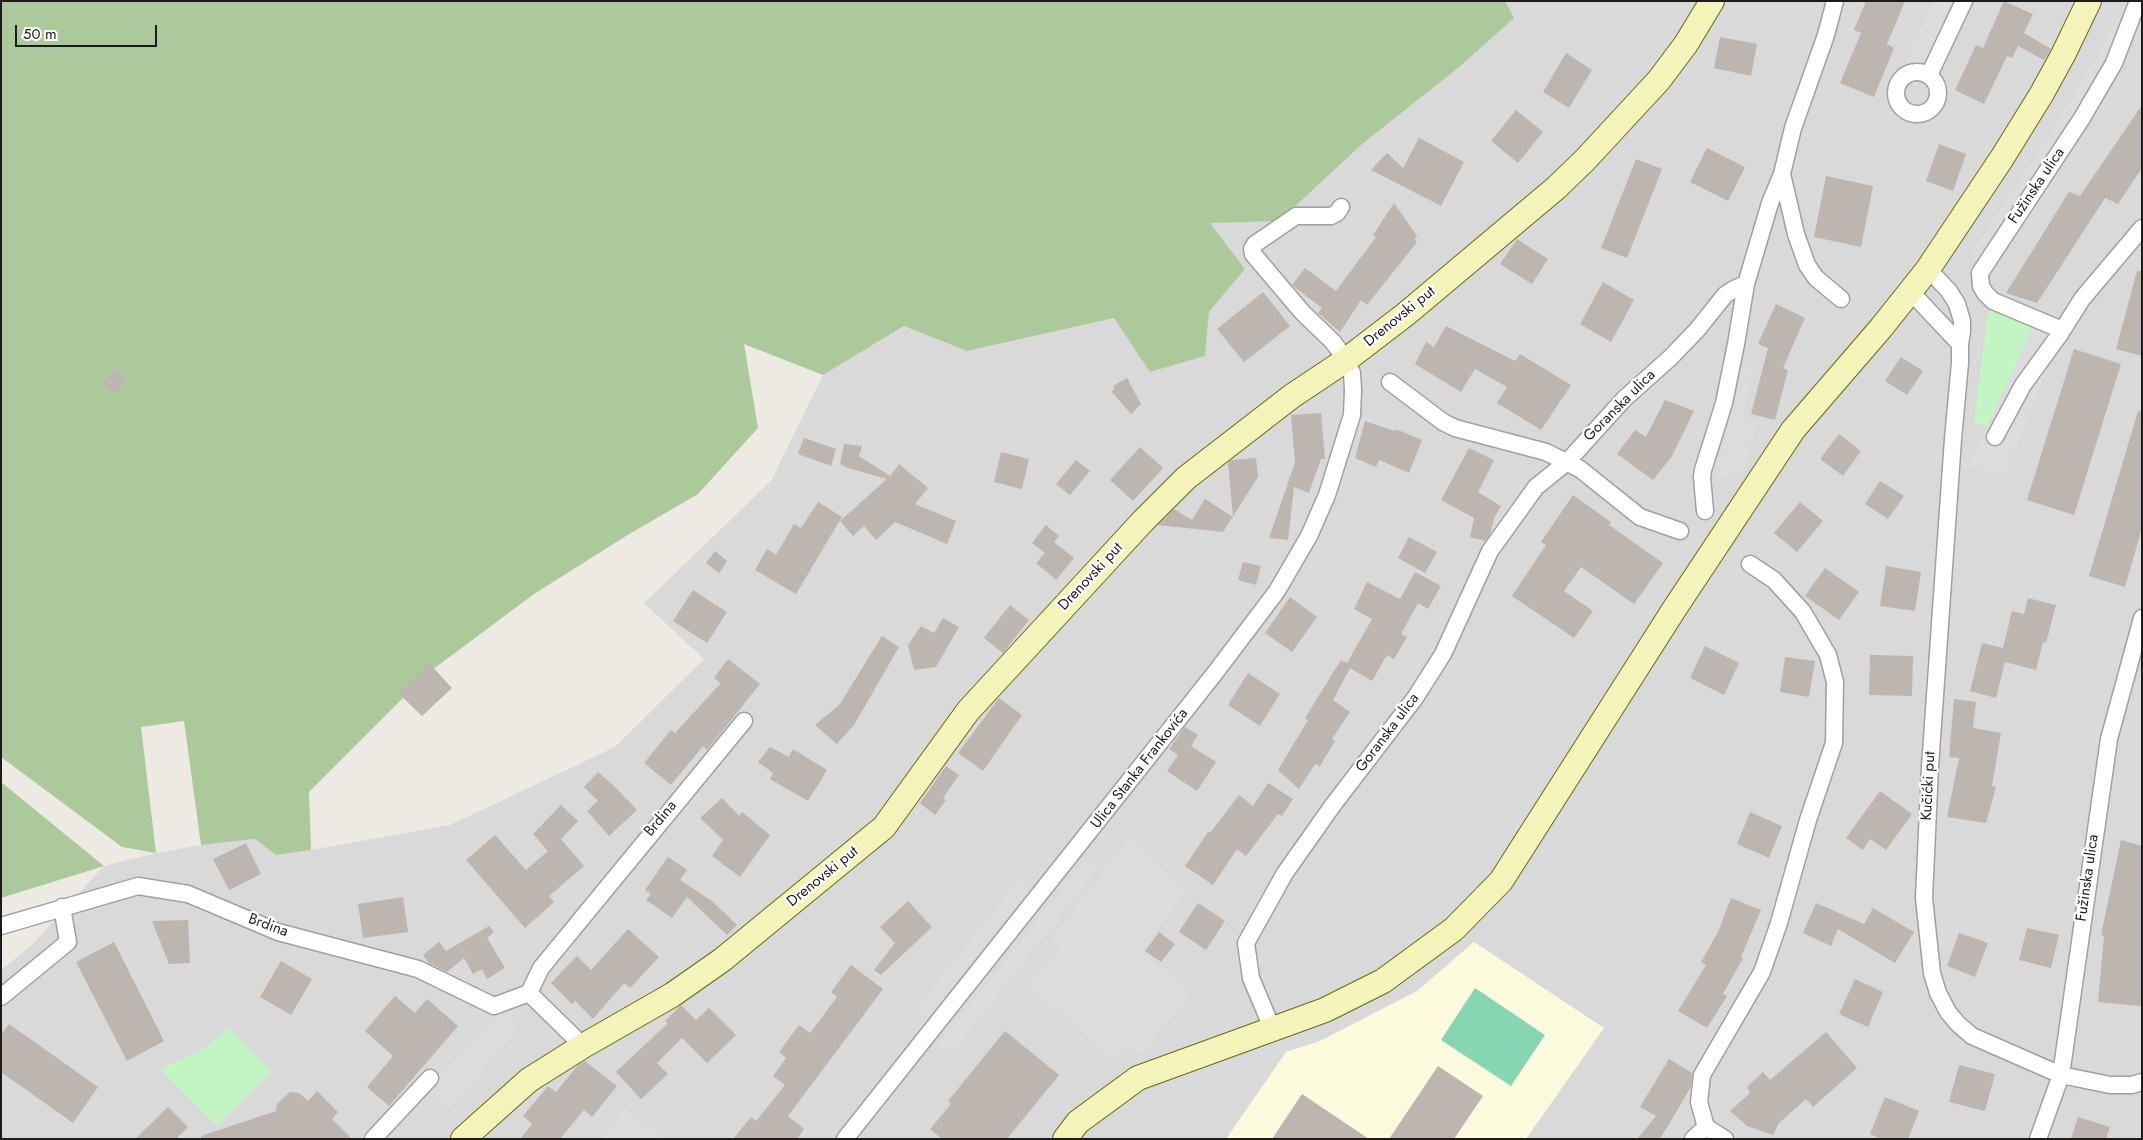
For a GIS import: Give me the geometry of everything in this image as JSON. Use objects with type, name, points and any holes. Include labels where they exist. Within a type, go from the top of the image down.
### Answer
[{"type":"main road","name":"Drenovski put","points":[[463,1139],[529,1080],[583,1046],[672,995],[722,960],[884,827],[968,711],[1143,521],[1186,478],[1292,396],[1346,360],[1406,314],[1556,188],[1585,160],[1659,80],[1686,44],[1712,1]]},
{"type":"main road","points":[[1065,1139],[1078,1122],[1138,1078],[1325,1010],[1383,981],[1454,929],[1501,880],[1675,608],[1793,430],[1881,328],[1928,269],[2041,95],[2064,55],[2089,1]]},
{"type":"street","points":[[1705,511],[1702,477],[1712,437],[1719,422],[1724,403],[1746,284],[1770,204],[1782,174],[1793,128],[1826,35],[1835,1]]},
{"type":"street","points":[[1929,75],[1964,1]]},
{"type":"street","name":"Fužinska ulica","points":[[2062,330],[1993,301],[1981,286],[1980,273],[2086,110],[2114,63],[2138,1]]},
{"type":"street","points":[[1782,174],[1796,234],[1807,264],[1816,278],[1841,300]]},
{"type":"street","points":[[1341,207],[1337,213],[1331,216],[1296,216],[1255,244],[1252,249],[1253,254],[1302,312],[1333,342],[1346,360]]},
{"type":"street","points":[[1995,437],[2023,385],[2082,300],[2142,228]]},
{"type":"street","name":"Kučićki put","points":[[1928,269],[1949,291],[1957,304],[1962,321],[1960,363],[1952,438],[1930,767],[1924,898],[1932,973],[1938,993],[1948,1012],[1972,1036],[2061,1075],[2110,1085],[2132,1085],[2142,1082]]},
{"type":"street","name":"Goranska ulica","points":[[1272,1028],[1251,978],[1246,943],[1285,872],[1333,805],[1415,698],[1443,654],[1490,550],[1536,487],[1567,462],[1624,400],[1690,337],[1725,295],[1734,288],[1746,284]]},
{"type":"street","points":[[1910,291],[1960,344]]},
{"type":"street","name":"Ulica Stanka Frankovića","points":[[845,1139],[1203,688],[1277,591],[1309,536],[1327,495],[1352,415],[1352,373],[1346,360]]},
{"type":"street","points":[[1390,382],[1443,422],[1455,428],[1546,452],[1580,469],[1640,517],[1680,531]]},
{"type":"street","points":[[1725,1139],[1706,1127],[1699,1102],[1702,1075],[1762,972],[1779,923],[1808,820],[1834,743],[1835,682],[1828,655],[1803,612],[1774,580],[1750,564]]},
{"type":"street","name":"Fužinska ulica","points":[[2038,1139],[2061,1075],[2108,739],[2142,618]]},
{"type":"street","name":"Brdina","points":[[1,926],[138,886],[188,894],[278,932],[418,969],[494,1006],[529,993],[541,968],[744,721]]},
{"type":"street","points":[[1,997],[68,942],[62,907]]},
{"type":"street","points":[[529,993],[583,1046]]},
{"type":"street","points":[[372,1139],[430,1078]]},
{"type":"street","points":[[1693,1139],[1706,1127]]},
{"type":"shaded area","points":[[1505,1],[2142,1],[2142,1139],[1,1139],[1,970],[31,946],[104,866],[156,853],[201,845],[255,839],[276,855],[450,825],[615,747],[704,659],[644,603],[771,481],[823,375],[904,326],[967,351],[1114,318],[1151,371],[1205,356],[1209,312],[1245,269],[1209,223],[1361,145],[1458,68],[1513,18]]},
{"type":"shaded area","points":[[1934,1],[1973,1],[1939,75],[1907,59]]},
{"type":"shaded area","points":[[2128,1],[2142,1],[2142,21],[2123,64],[2099,109],[2048,191],[1989,274],[1970,255],[2046,142]]},
{"type":"shaded area","points":[[2033,327],[2060,334],[2005,477],[1968,467]]},
{"type":"shaded area","points":[[1742,368],[1752,371],[1743,416],[1760,421],[1754,431],[1741,480],[1716,475]]},
{"type":"shaded area","points":[[1128,840],[1186,891],[1139,953],[1192,991],[1141,1055],[1126,1042],[1113,1058],[1026,982],[1062,948],[1051,940]]},
{"type":"shaded area","points":[[1085,861],[1096,870],[954,1050],[935,1049]]},
{"type":"shaded area","points":[[1020,879],[1031,889],[929,1016],[917,1007]]},
{"type":"shaded area","points":[[1474,942],[1604,1028],[1526,1139],[1226,1139],[1286,1052],[1320,1041],[1417,991]]},
{"type":"shaded area","points":[[511,1008],[519,1028],[450,1107],[429,1089],[497,1015]]},
{"type":"shaded area","points":[[625,1109],[661,1139],[601,1139]]},
{"type":"green space","points":[[1,1],[1505,1],[1514,18],[1458,68],[1361,145],[1279,221],[1210,223],[1245,269],[1209,312],[1205,356],[1150,372],[1114,318],[967,351],[904,326],[823,375],[744,344],[758,428],[698,494],[626,536],[534,594],[428,673],[309,792],[311,850],[276,855],[255,839],[201,845],[184,721],[141,727],[156,853],[122,847],[1,757]]},
{"type":"green space","points":[[1992,308],[2033,327],[1987,426],[1974,422],[1987,318]]},
{"type":"green space","points":[[1,782],[104,866],[1,898]]},
{"type":"green space","points":[[1475,988],[1545,1035],[1511,1086],[1441,1040]]},
{"type":"green space","points":[[229,1028],[272,1071],[217,1126],[160,1069],[199,1052]]},
{"type":"building","points":[[1866,1],[1905,1],[1887,44],[1894,48],[1874,97],[1840,83],[1861,33],[1854,30]]},
{"type":"building","points":[[2004,1],[2033,14],[2024,33],[2051,49],[2044,60],[2018,46],[2012,58],[2007,56],[1984,104],[1955,90],[1976,45],[1983,48]]},
{"type":"building","points":[[1720,37],[1757,44],[1751,76],[1714,68]]},
{"type":"building","points":[[1566,53],[1592,70],[1569,108],[1543,92]]},
{"type":"building","points":[[2142,105],[2142,168],[2118,204],[2105,198],[2037,303],[2006,293],[2069,192],[2080,196]]},
{"type":"building","points":[[1516,110],[1543,132],[1518,163],[1491,141]]},
{"type":"building","points":[[1419,138],[1464,162],[1441,206],[1371,170],[1387,153],[1403,168]]},
{"type":"building","points":[[1939,144],[1966,154],[1953,191],[1926,181]]},
{"type":"building","points":[[1707,148],[1745,167],[1728,201],[1690,182]]},
{"type":"building","points":[[1636,159],[1662,169],[1627,258],[1601,248]]},
{"type":"building","points":[[1826,176],[1873,186],[1861,247],[1814,237]]},
{"type":"building","points":[[1394,203],[1417,236],[1414,239],[1417,242],[1367,305],[1361,300],[1340,332],[1318,313],[1322,308],[1292,285],[1305,268],[1336,291],[1376,237],[1373,235]]},
{"type":"building","points":[[1517,239],[1548,259],[1532,284],[1500,264]]},
{"type":"building","points":[[2137,271],[2142,271],[2142,356],[2116,349]]},
{"type":"building","points":[[1603,282],[1634,300],[1611,342],[1580,324]]},
{"type":"building","points":[[1263,292],[1290,326],[1244,362],[1217,329]]},
{"type":"building","points":[[1776,304],[1805,318],[1783,368],[1788,370],[1775,420],[1751,414],[1768,348],[1758,344]]},
{"type":"building","points":[[1446,326],[1515,361],[1520,354],[1571,385],[1541,430],[1497,403],[1507,387],[1475,369],[1461,392],[1415,364],[1426,342],[1434,347]]},
{"type":"building","points":[[2074,349],[2121,364],[2074,515],[2027,500]]},
{"type":"building","points":[[1901,357],[1923,371],[1907,395],[1885,381]]},
{"type":"building","points":[[115,369],[127,380],[114,394],[102,383]]},
{"type":"building","points":[[1127,378],[1141,404],[1131,414],[1111,391],[1115,389],[1113,386]]},
{"type":"building","points":[[1665,400],[1694,411],[1672,456],[1653,480],[1617,454],[1635,430],[1646,437]]},
{"type":"building","points":[[2138,411],[2142,412],[2142,528],[2125,587],[2089,576]]},
{"type":"building","points":[[1321,413],[1325,459],[1321,459],[1309,493],[1294,487],[1288,540],[1269,538],[1287,486],[1291,487],[1287,485],[1295,463],[1291,415]]},
{"type":"building","points":[[1365,421],[1395,431],[1396,429],[1422,440],[1409,473],[1379,460],[1376,467],[1355,458]]},
{"type":"building","points":[[1839,434],[1861,451],[1843,476],[1820,459]]},
{"type":"building","points":[[804,438],[836,449],[831,466],[798,454]]},
{"type":"building","points":[[844,444],[862,446],[859,456],[890,476],[899,464],[928,488],[915,504],[956,521],[947,544],[895,522],[876,540],[864,526],[853,536],[840,521],[887,479],[840,464]]},
{"type":"building","points":[[1140,447],[1163,468],[1133,501],[1110,480]]},
{"type":"building","points":[[1469,448],[1494,460],[1478,492],[1501,506],[1494,518],[1490,534],[1485,541],[1470,537],[1474,518],[1441,500]]},
{"type":"building","points":[[1001,452],[1029,459],[1022,489],[994,482]]},
{"type":"building","points":[[1256,458],[1258,477],[1233,516],[1228,463],[1231,460]]},
{"type":"building","points":[[1076,460],[1090,471],[1070,495],[1056,484]]},
{"type":"building","points":[[1880,481],[1904,496],[1888,519],[1865,504]]},
{"type":"building","points":[[1573,495],[1611,522],[1609,525],[1663,563],[1634,604],[1581,567],[1564,591],[1593,611],[1574,638],[1512,596],[1546,545],[1541,542]]},
{"type":"building","points":[[1205,499],[1233,517],[1223,532],[1158,525],[1174,509],[1192,520]]},
{"type":"building","points":[[818,502],[842,517],[796,594],[755,570],[767,549],[776,555],[794,524],[801,528]]},
{"type":"building","points":[[1800,502],[1823,521],[1797,552],[1774,533]]},
{"type":"building","points":[[1046,525],[1059,536],[1054,542],[1074,558],[1056,580],[1036,563],[1045,553],[1032,543]]},
{"type":"building","points":[[1409,537],[1437,552],[1425,573],[1398,558]]},
{"type":"building","points":[[715,551],[727,561],[719,573],[706,563]]},
{"type":"building","points":[[1243,562],[1261,566],[1256,585],[1238,580]]},
{"type":"building","points":[[1886,566],[1921,572],[1915,611],[1880,606]]},
{"type":"building","points":[[1825,568],[1859,592],[1839,620],[1805,596]]},
{"type":"building","points":[[1415,572],[1441,586],[1428,609],[1418,603],[1401,634],[1407,637],[1394,659],[1387,655],[1372,681],[1350,668],[1333,700],[1350,712],[1332,739],[1335,741],[1320,766],[1315,764],[1299,789],[1278,770],[1308,720],[1305,718],[1341,660],[1347,663],[1372,619],[1354,609],[1367,582],[1400,599]]},
{"type":"building","points":[[693,590],[727,612],[707,643],[673,621]]},
{"type":"building","points":[[1290,597],[1317,617],[1292,652],[1265,633]]},
{"type":"building","points":[[2028,598],[2056,605],[2046,643],[2043,642],[2036,670],[2005,662],[1996,698],[1970,691],[1982,643],[2003,648],[2012,611],[2024,614]]},
{"type":"building","points":[[1010,605],[1029,620],[1003,653],[984,638]]},
{"type":"building","points":[[943,618],[959,627],[936,667],[914,670],[908,645],[921,626],[934,633]]},
{"type":"building","points":[[882,636],[899,647],[854,725],[837,744],[815,725],[840,704]]},
{"type":"building","points":[[1705,646],[1739,663],[1724,695],[1690,678]]},
{"type":"building","points":[[1870,655],[1913,656],[1912,696],[1869,695]]},
{"type":"building","points":[[1785,657],[1815,661],[1809,697],[1780,692]]},
{"type":"building","points":[[728,659],[760,684],[707,750],[703,746],[671,785],[644,763],[671,730],[675,733],[721,683],[714,678]]},
{"type":"building","points":[[430,664],[452,688],[422,716],[398,693]]},
{"type":"building","points":[[1248,673],[1280,694],[1260,726],[1228,705]]},
{"type":"building","points":[[999,698],[1022,715],[983,771],[958,753]]},
{"type":"building","points":[[1954,699],[1976,702],[1973,728],[2001,733],[1992,786],[1996,787],[1986,823],[1947,817],[1959,758],[1949,757]]},
{"type":"building","points":[[1185,727],[1198,735],[1191,746],[1216,762],[1197,791],[1167,771],[1178,755],[1169,749]]},
{"type":"building","points":[[770,747],[789,757],[793,749],[827,770],[808,801],[770,779],[773,773],[758,762]]},
{"type":"building","points":[[946,766],[959,775],[943,798],[946,800],[935,815],[920,803]]},
{"type":"building","points":[[598,772],[637,810],[609,836],[587,811],[598,801],[584,787]]},
{"type":"building","points":[[1268,783],[1293,799],[1282,816],[1278,814],[1246,856],[1237,849],[1213,885],[1185,866],[1208,832],[1210,833],[1239,795],[1253,806]]},
{"type":"building","points":[[1880,791],[1912,814],[1886,850],[1870,839],[1863,850],[1846,838]]},
{"type":"building","points":[[722,798],[739,816],[742,812],[770,835],[740,877],[712,856],[723,840],[700,818]]},
{"type":"building","points":[[561,805],[578,821],[561,839],[584,866],[549,896],[554,902],[525,928],[466,860],[495,835],[526,870],[548,851],[533,834]]},
{"type":"building","points":[[1750,812],[1782,826],[1769,858],[1737,844]]},
{"type":"building","points":[[2121,840],[2142,846],[2141,1006],[2098,1002],[2104,936],[2101,935]]},
{"type":"building","points":[[246,843],[261,874],[229,890],[213,859]]},
{"type":"building","points":[[668,857],[687,870],[680,880],[712,901],[737,925],[727,935],[687,897],[672,918],[646,900],[651,894],[645,890]]},
{"type":"building","points":[[403,897],[408,932],[363,938],[358,904]]},
{"type":"building","points":[[1731,898],[1761,910],[1741,957],[1743,958],[1723,994],[1727,996],[1707,1028],[1678,1011],[1706,965],[1701,962],[1718,932]]},
{"type":"building","points":[[908,901],[932,927],[881,975],[874,970],[895,943],[880,927]]},
{"type":"building","points":[[1198,903],[1225,921],[1206,950],[1179,932]]},
{"type":"building","points":[[1816,903],[1864,924],[1873,908],[1914,932],[1895,963],[1838,929],[1831,946],[1803,933]]},
{"type":"building","points":[[188,920],[190,963],[169,964],[152,921]]},
{"type":"building","points":[[489,926],[494,932],[487,938],[505,968],[487,979],[482,969],[473,974],[464,958],[447,972],[429,963],[423,955],[439,942],[446,951]]},
{"type":"building","points":[[2027,928],[2059,935],[2051,968],[2019,960]]},
{"type":"building","points":[[628,929],[659,957],[630,988],[624,983],[593,1019],[575,1001],[572,1004],[551,983],[577,956],[591,970]]},
{"type":"building","points":[[1159,932],[1175,944],[1161,962],[1145,951]]},
{"type":"building","points":[[1959,933],[1988,943],[1975,977],[1947,966]]},
{"type":"building","points":[[114,942],[164,1041],[127,1061],[76,962]]},
{"type":"building","points":[[281,961],[312,979],[291,1015],[260,997]]},
{"type":"building","points":[[851,965],[883,989],[788,1116],[804,1129],[797,1139],[733,1139],[751,1117],[756,1121],[785,1085],[773,1076],[786,1058],[779,1052],[799,1025],[810,1033],[837,997],[831,992]]},
{"type":"building","points":[[1855,979],[1883,992],[1868,1027],[1839,1014]]},
{"type":"building","points":[[395,996],[415,1013],[427,999],[458,1026],[389,1106],[367,1087],[393,1056],[365,1031]]},
{"type":"building","points":[[681,1005],[696,1020],[709,1008],[736,1035],[707,1063],[682,1038],[657,1063],[668,1074],[641,1099],[616,1072],[668,1023],[665,1021]]},
{"type":"building","points":[[9,1024],[98,1087],[73,1123],[1,1072],[1,1035]]},
{"type":"building","points":[[1005,1031],[1059,1075],[1007,1139],[942,1139],[930,1129],[951,1104],[948,1101]]},
{"type":"building","points":[[1826,1032],[1857,1068],[1813,1107],[1806,1099],[1779,1123],[1773,1135],[1747,1126],[1730,1111],[1750,1093],[1747,1087],[1763,1072],[1770,1080]]},
{"type":"building","points":[[1669,1059],[1692,1073],[1691,1087],[1660,1139],[1637,1139],[1656,1116],[1640,1107]]},
{"type":"building","points":[[585,1061],[617,1086],[592,1117],[584,1110],[560,1139],[520,1139],[532,1124],[523,1116],[548,1086],[556,1092],[578,1065]]},
{"type":"building","points":[[1959,1065],[1995,1074],[1985,1111],[1949,1102]]},
{"type":"building","points":[[1438,1066],[1483,1096],[1454,1139],[1389,1139]]},
{"type":"building","points":[[317,1091],[338,1112],[332,1119],[352,1139],[201,1139],[201,1136],[276,1111],[277,1104],[290,1092],[299,1093],[308,1101]]},
{"type":"building","points":[[1302,1094],[1369,1139],[1272,1139]]},
{"type":"building","points":[[1885,1097],[1919,1111],[1908,1139],[1881,1139],[1870,1134]]},
{"type":"building","points":[[168,1107],[188,1127],[176,1139],[135,1139]]},
{"type":"building","points":[[2078,1117],[2110,1127],[2106,1139],[2071,1139]]}]
